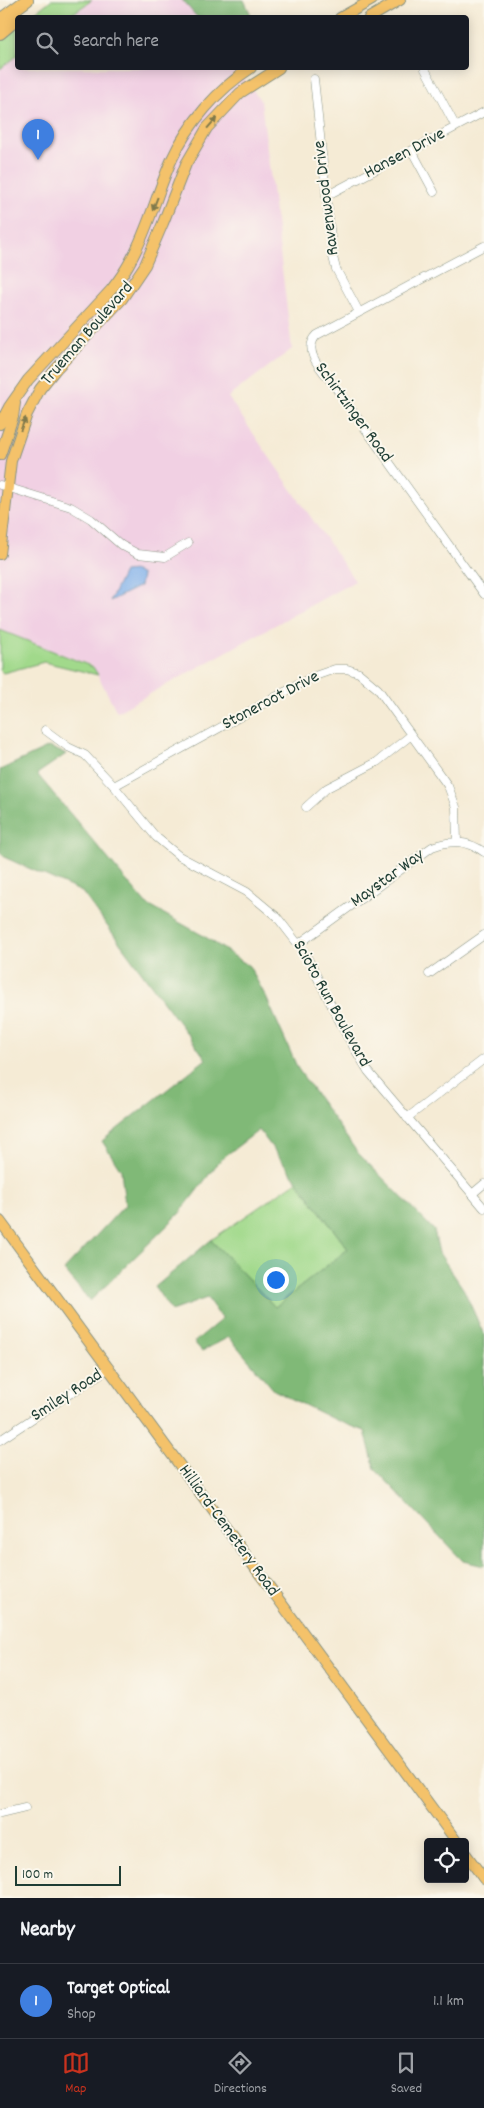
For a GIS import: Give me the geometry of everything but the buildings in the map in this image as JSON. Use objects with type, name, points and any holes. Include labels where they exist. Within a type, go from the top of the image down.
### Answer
[{"type":"highway","points":[[0,20],[27,0]]},
{"type":"highway","points":[[21,15],[38,0]]},
{"type":"highway","points":[[0,33],[15,20]]},
{"type":"main road","points":[[345,15],[372,0]]},
{"type":"main road","points":[[374,15],[400,0]]},
{"type":"main road","name":"Trueman Boulevard","points":[[0,424],[16,397],[43,363],[112,290],[132,259],[172,158],[195,120],[232,81],[248,70]]},
{"type":"main road","name":"Trueman Boulevard","points":[[0,551],[3,487],[15,444],[40,389],[56,369],[122,299],[145,264],[186,164],[207,128],[240,93],[276,70]]},
{"type":"main road","points":[[0,454],[12,417],[16,397]]},
{"type":"main road","points":[[0,478],[3,487]]},
{"type":"main road","name":"Hilliard-Cemetery Road","points":[[0,1221],[454,1838]]},
{"type":"main road","points":[[469,1858],[484,1879]]},
{"type":"street","points":[[426,70],[456,127]]},
{"type":"street","name":"Ravenwood Drive","points":[[314,79],[326,196],[336,269],[358,312]]},
{"type":"street","name":"Hansen Drive","points":[[326,196],[484,112]]},
{"type":"street","points":[[412,151],[434,192]]},
{"type":"street","name":"Schirtzinger Road","points":[[484,246],[316,335],[311,344],[312,356],[484,594]]},
{"type":"street","points":[[3,487],[71,507],[91,519],[121,545],[138,554],[165,557],[188,543]]},
{"type":"street","name":"Stoneroot Drive","points":[[114,786],[312,676],[334,669],[353,671],[369,680],[378,689],[410,736],[448,786],[456,807],[457,842]]},
{"type":"street","name":"Scioto Run Boulevard","points":[[45,730],[68,747],[85,755],[114,786],[156,837],[179,856],[247,892],[277,917],[300,943],[347,1036],[368,1070],[484,1208]]},
{"type":"street","points":[[306,807],[327,788],[377,762],[410,736]]},
{"type":"street","points":[[457,842],[474,846],[484,852]]},
{"type":"street","name":"Maystar Way","points":[[300,943],[422,854],[443,843],[457,842]]},
{"type":"street","points":[[429,974],[484,935]]},
{"type":"street","points":[[407,1118],[484,1059]]},
{"type":"street","points":[[472,1194],[484,1184]]},
{"type":"street","name":"Smiley Road","points":[[0,1440],[109,1368]]},
{"type":"street","points":[[0,1814],[25,1808]]},
{"type":"shaded area","points":[[92,0],[182,0],[195,15],[72,15]]},
{"type":"shaded area","points":[[15,58],[15,70],[238,70],[261,101],[292,349],[228,397],[355,581],[117,712],[93,666],[0,630],[0,69]]},
{"type":"green space","points":[[51,0],[92,0],[71,15],[32,15]]},
{"type":"green space","points":[[182,0],[244,0],[251,15],[195,15]]},
{"type":"green space","points":[[15,28],[15,58],[0,69],[0,40]]},
{"type":"green space","points":[[0,630],[93,667],[98,675],[44,662],[3,673],[0,670]]},
{"type":"green space","points":[[49,747],[66,754],[37,774],[146,904],[204,936],[249,966],[266,997],[298,1069],[357,1152],[434,1230],[439,1253],[464,1290],[484,1335],[484,1566],[463,1561],[375,1469],[365,1431],[335,1420],[274,1390],[229,1337],[202,1351],[194,1342],[222,1319],[207,1298],[171,1311],[155,1287],[211,1240],[275,1307],[348,1249],[259,1130],[221,1159],[179,1214],[90,1301],[64,1270],[125,1205],[121,1170],[102,1141],[206,1059],[82,892],[6,858],[0,853],[0,770]]},
{"type":"green space","points":[[297,1181],[348,1249],[275,1307],[211,1240]]},
{"type":"water","points":[[135,571],[142,575],[140,586],[110,601],[124,572]]},
{"type":"place","name":"Target Optical","points":[[38,160]]}]
